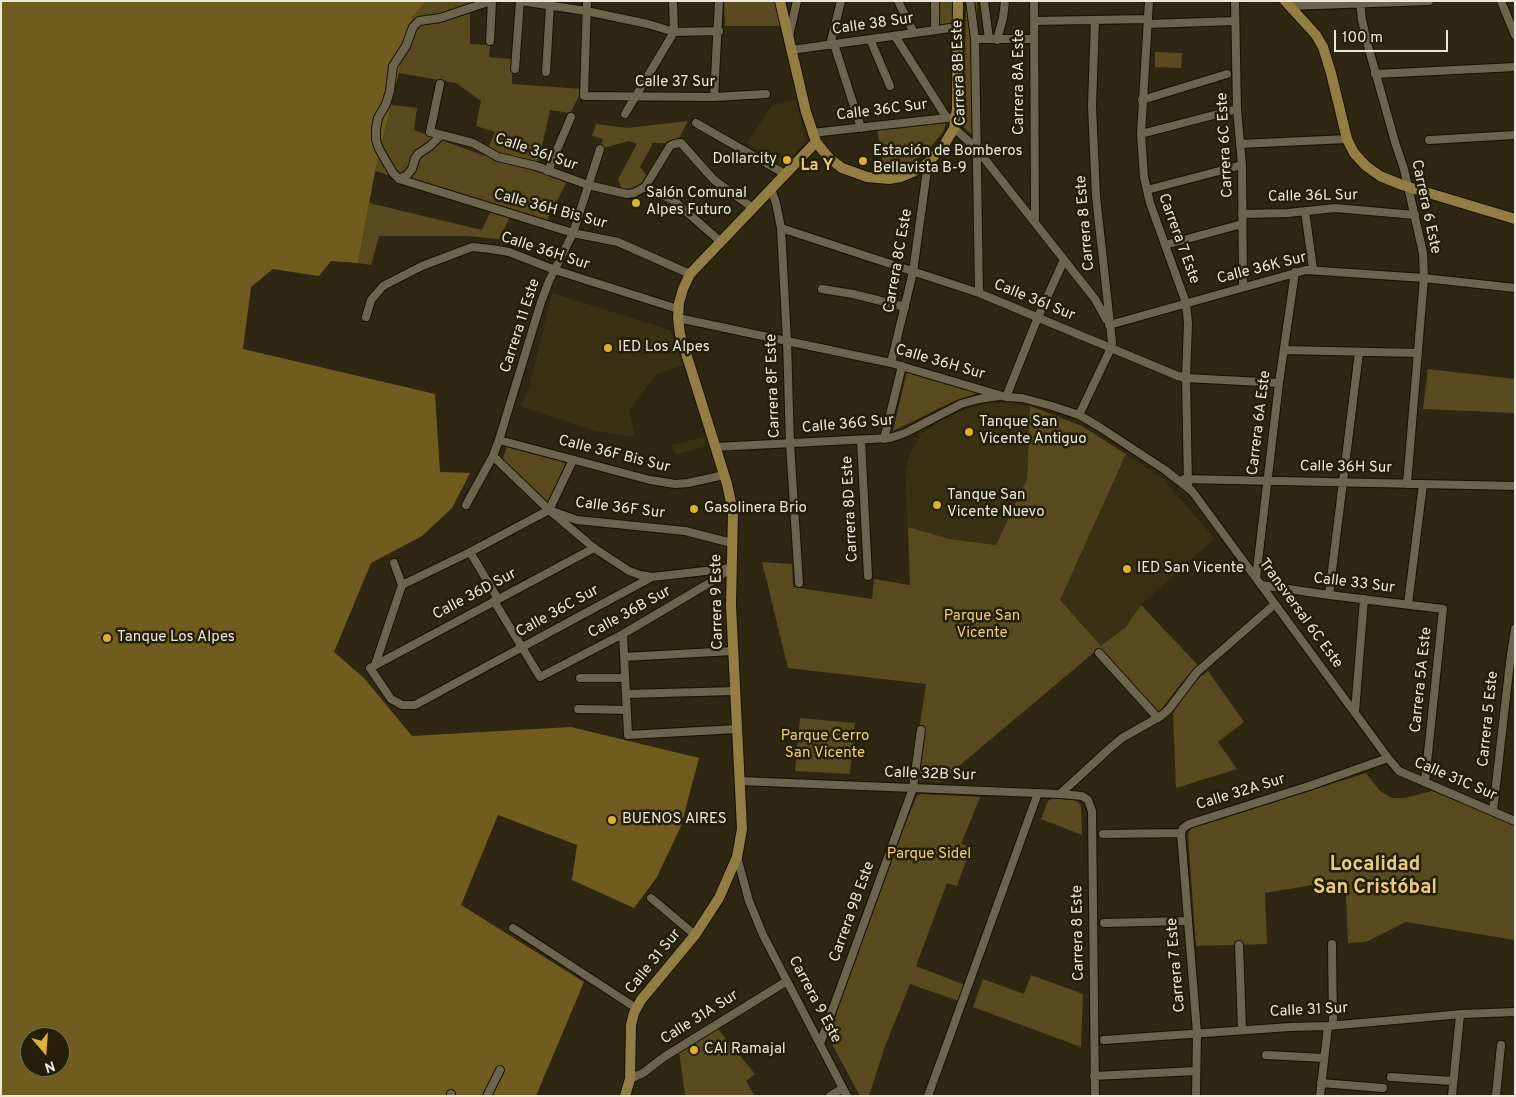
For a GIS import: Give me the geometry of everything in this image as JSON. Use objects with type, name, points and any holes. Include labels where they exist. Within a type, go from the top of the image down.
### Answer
[{"type":"main road","points":[[780,1],[814,138],[835,164],[850,172],[867,177],[889,179],[901,177],[928,163],[944,145],[954,128],[951,117],[958,27],[958,1]]},
{"type":"main road","points":[[1287,4],[1316,35],[1323,47],[1349,143],[1359,158],[1374,172],[1390,181],[1515,219]]},
{"type":"main road","name":"Carrera 9 Este","points":[[737,857],[742,829],[731,605],[733,512],[724,475],[680,334],[678,313],[683,289],[690,274],[785,174],[814,138]]},
{"type":"main road","name":"Calle 31 Sur","points":[[625,1096],[630,1079],[630,1025],[636,1008],[695,935],[719,898],[737,857]]},
{"type":"street","points":[[441,135],[418,154],[412,169],[399,180],[379,149],[376,140],[378,118],[386,104],[390,91],[393,66],[406,46],[413,26],[419,21],[440,18],[492,1],[490,41]]},
{"type":"street","points":[[515,69],[521,1],[586,11],[648,24],[674,32],[719,31]]},
{"type":"street","points":[[586,11],[587,1]]},
{"type":"street","points":[[624,114],[674,32],[673,1]]},
{"type":"street","points":[[714,97],[720,1]]},
{"type":"street","points":[[788,38],[797,1]]},
{"type":"street","points":[[841,1],[832,45],[860,128]]},
{"type":"street","points":[[898,1],[914,33]]},
{"type":"street","points":[[935,30],[936,1]]},
{"type":"street","name":"Carrera 8B Este","points":[[970,1],[975,39],[979,293]]},
{"type":"street","points":[[984,1],[993,39]]},
{"type":"street","points":[[993,39],[1003,18],[1004,1]]},
{"type":"street","name":"Carrera 8A Este","points":[[1034,1],[1035,222]]},
{"type":"street","name":"Carrera 7 Este","points":[[1149,1],[1141,134],[1144,177],[1150,203],[1186,302],[1188,323],[1186,378],[1188,483]]},
{"type":"street","name":"Carrera 6C Este","points":[[1234,1],[1237,109],[1242,165],[1243,287]]},
{"type":"street","points":[[1287,4],[1429,1]]},
{"type":"street","points":[[1501,1],[1515,35]]},
{"type":"street","name":"Carrera 6 Este","points":[[1360,3],[1362,20],[1375,74],[1408,187],[1423,253],[1424,278],[1407,484]]},
{"type":"street","points":[[546,72],[550,6]]},
{"type":"street","name":"Calle 37 Sur","points":[[586,11],[584,96],[714,97],[766,94]]},
{"type":"street","name":"Carrera 8 Este","points":[[1095,20],[1092,106],[1096,196],[1112,348]]},
{"type":"street","points":[[1034,21],[1235,21]]},
{"type":"street","name":"Calle 38 Sur","points":[[791,50],[958,27]]},
{"type":"street","points":[[895,36],[951,117]]},
{"type":"street","points":[[870,39],[890,86]]},
{"type":"street","points":[[975,39],[1034,39]]},
{"type":"street","points":[[1375,74],[1515,67]]},
{"type":"street","points":[[1142,100],[1227,74]]},
{"type":"street","name":"Calle 36I Sur","points":[[440,84],[430,132],[473,143],[498,157],[536,166],[588,185],[623,194],[634,193],[645,187]]},
{"type":"street","points":[[1141,134],[1237,109]]},
{"type":"street","points":[[548,171],[571,117]]},
{"type":"street","name":"Calle 36C Sur","points":[[814,138],[860,128],[951,117]]},
{"type":"street","points":[[696,123],[785,174]]},
{"type":"street","points":[[954,128],[976,148],[1035,222],[1095,299],[1109,325]]},
{"type":"street","points":[[1429,140],[1515,134]]},
{"type":"street","points":[[721,242],[673,200],[645,187],[670,146],[681,143],[714,180],[753,208]]},
{"type":"street","points":[[1240,144],[1349,143]]},
{"type":"street","name":"Carrera 11 Este","points":[[466,505],[493,456],[541,302],[573,233],[600,149]]},
{"type":"street","name":"Carrera 8C Este","points":[[892,363],[913,272],[928,163]]},
{"type":"street","points":[[1147,190],[1242,165]]},
{"type":"street","name":"Calle 36H Bis Sur","points":[[399,180],[573,233],[618,242],[690,274]]},
{"type":"street","name":"Carrera 8F Este","points":[[771,189],[781,228],[790,444],[799,583]]},
{"type":"street","name":"Calle 36L Sur","points":[[1242,214],[1288,213],[1334,208],[1415,215]]},
{"type":"street","points":[[1304,211],[1313,269]]},
{"type":"street","points":[[1165,245],[1242,224]]},
{"type":"street","name":"Calle 36I Sur","points":[[781,228],[979,293],[1186,378],[1279,383]]},
{"type":"street","name":"Calle 36H Sur","points":[[366,317],[371,300],[383,286],[422,266],[472,247],[491,248],[509,252],[678,313],[787,341],[892,363],[1006,397],[1038,402],[1079,415],[1177,478],[1188,483],[1266,480],[1515,486]]},
{"type":"street","points":[[1006,397],[1064,260]]},
{"type":"street","name":"Calle 36K Sur","points":[[1109,325],[1295,272],[1313,269],[1515,288]]},
{"type":"street","name":"Carrera 6A Este","points":[[1259,582],[1266,480],[1295,272]]},
{"type":"street","points":[[822,289],[853,294],[905,307]]},
{"type":"street","points":[[1079,415],[1112,348]]},
{"type":"street","points":[[1284,350],[1418,353]]},
{"type":"street","points":[[1329,595],[1359,352]]},
{"type":"street","points":[[884,439],[902,366]]},
{"type":"street","name":"Calle 36G Sur","points":[[715,447],[884,439],[905,433],[961,404],[988,397],[1006,397]]},
{"type":"street","name":"Calle 36F Bis Sur","points":[[499,440],[634,477],[675,484],[724,475]]},
{"type":"street","name":"Carrera 8D Este","points":[[861,440],[868,576]]},
{"type":"street","points":[[493,456],[549,510],[594,548],[629,570],[640,575],[652,577]]},
{"type":"street","points":[[402,585],[470,552],[549,510],[573,460]]},
{"type":"street","name":"Transversal 6C Este","points":[[1188,483],[1388,758]]},
{"type":"street","points":[[1408,604],[1423,484]]},
{"type":"street","name":"Calle 36F Sur","points":[[549,510],[577,520],[685,531],[732,543]]},
{"type":"street","name":"Calle 36D Sur","points":[[373,666],[594,548]]},
{"type":"street","points":[[470,552],[522,647]]},
{"type":"street","points":[[373,666],[402,585],[394,563]]},
{"type":"street","name":"Calle 36C Sur","points":[[373,666],[391,699],[398,704],[407,706],[419,704],[652,577],[732,568]]},
{"type":"street","name":"Calle 36B Sur","points":[[522,647],[540,677],[623,634],[732,568]]},
{"type":"street","name":"Calle 33 Sur","points":[[1259,582],[1329,595],[1443,610]]},
{"type":"street","points":[[1355,712],[1364,599]]},
{"type":"street","points":[[1060,794],[1122,738],[1158,718],[1168,709],[1197,672],[1275,604]]},
{"type":"street","name":"Carrera 5A Este","points":[[1425,782],[1443,610]]},
{"type":"street","name":"Carrera 5 Este","points":[[1493,811],[1515,629]]},
{"type":"street","points":[[623,634],[628,735],[737,729]]},
{"type":"street","points":[[624,657],[733,651]]},
{"type":"street","points":[[1099,653],[1158,718]]},
{"type":"street","points":[[580,678],[625,678]]},
{"type":"street","points":[[626,694],[735,690]]},
{"type":"street","points":[[578,709],[627,710]]},
{"type":"street","name":"Carrera 9B Este","points":[[820,1044],[913,788],[920,730]]},
{"type":"street","name":"Calle 31C Sur","points":[[1388,758],[1399,771],[1515,820]]},
{"type":"street","name":"Calle 32A Sur","points":[[1181,833],[1184,826],[1189,824],[1309,786],[1388,758]]},
{"type":"street","name":"Calle 32B Sur","points":[[740,782],[1060,794]]},
{"type":"street","points":[[928,1096],[1038,793]]},
{"type":"street","name":"Carrera 8 Este","points":[[1060,794],[1086,798],[1090,802],[1092,811],[1095,1096]]},
{"type":"street","points":[[1103,834],[1181,833]]},
{"type":"street","name":"Carrera 7 Este","points":[[1181,833],[1196,1033],[1196,1096]]},
{"type":"street","name":"Carrera 9 Este","points":[[737,857],[752,909],[763,935],[845,1092]]},
{"type":"street","points":[[651,898],[695,935]]},
{"type":"street","points":[[1104,923],[1187,921]]},
{"type":"street","points":[[513,928],[636,1008]]},
{"type":"street","points":[[1239,944],[1242,1030]]},
{"type":"street","points":[[1320,1096],[1330,1026],[1332,944]]},
{"type":"street","name":"Calle 31A Sur","points":[[630,1079],[643,1073],[664,1057],[787,981]]},
{"type":"street","name":"Calle 31 Sur","points":[[1104,1040],[1515,1012]]},
{"type":"street","points":[[1452,1096],[1460,1015]]},
{"type":"street","points":[[1496,1096],[1501,1045]]},
{"type":"street","points":[[1266,1055],[1324,1058]]},
{"type":"street","points":[[487,1096],[500,1070]]},
{"type":"street","points":[[1094,1076],[1196,1071]]},
{"type":"street","points":[[1391,1077],[1453,1081]]},
{"type":"street","points":[[1321,1082],[1383,1088]]},
{"type":"street","points":[[830,1096],[845,1092]]},
{"type":"shaded area","points":[[1,1],[426,1],[412,18],[375,171],[358,263],[331,261],[319,276],[273,269],[251,287],[243,349],[435,394],[440,472],[470,473],[452,508],[422,536],[371,563],[334,652],[364,678],[412,736],[571,727],[699,758],[681,826],[657,877],[634,908],[572,880],[577,845],[498,815],[461,905],[584,982],[536,1096],[1,1096]]},
{"type":"shaded area","points":[[796,100],[806,141],[783,168],[747,143],[772,105]]},
{"type":"shaded area","name":"IED Los Alpes","points":[[552,293],[670,330],[683,365],[657,374],[629,410],[635,437],[595,431],[520,406],[529,389]]},
{"type":"shaded area","points":[[1009,402],[1030,406],[1027,479],[996,545],[950,539],[908,527],[905,472],[909,457],[921,433],[944,419],[969,408],[990,403]]},
{"type":"shaded area","points":[[704,437],[706,446],[675,455],[672,445]]},
{"type":"shaded area","name":"IED San Vicente","points":[[1126,454],[1164,479],[1214,539],[1141,605],[1126,627],[1101,646],[1060,600]]},
{"type":"green space","points":[[426,1],[477,1],[470,4],[470,44],[490,45],[489,57],[512,59],[512,84],[583,89],[570,113],[550,110],[537,169],[566,183],[546,222],[513,211],[499,239],[467,236],[379,236],[371,265],[358,263],[369,203],[482,230],[493,206],[375,171],[391,105],[417,108],[414,130],[485,156],[495,132],[476,126],[481,101],[456,83],[399,73],[412,18]]},
{"type":"green space","points":[[724,1],[775,1],[781,26],[725,26]]},
{"type":"green space","points":[[935,1],[954,1],[954,24],[935,25]]},
{"type":"green space","points":[[966,1],[977,1],[979,140],[964,128]]},
{"type":"green space","points":[[1155,52],[1182,53],[1181,68],[1155,67]]},
{"type":"green space","points":[[947,120],[943,132],[925,154],[911,162],[883,166],[877,128]]},
{"type":"green space","points":[[688,121],[678,140],[667,143],[653,143],[640,167],[647,176],[637,188],[629,191],[622,190],[618,179],[637,144],[629,141],[600,149],[603,139],[592,136],[596,124],[627,128]]},
{"type":"green space","points":[[1428,369],[1515,379],[1515,413],[1423,409]]},
{"type":"green space","points":[[907,371],[981,392],[954,401],[893,431]]},
{"type":"green space","name":"Parque San Vicente","points":[[1030,406],[1082,426],[1126,454],[1060,600],[1101,646],[1126,627],[1141,605],[1198,665],[1159,712],[1098,649],[940,782],[917,780],[919,730],[926,684],[788,668],[762,562],[792,564],[793,587],[872,599],[874,579],[910,585],[908,527],[950,539],[996,545],[1027,479]]},
{"type":"green space","points":[[507,446],[566,463],[548,502],[503,459]]},
{"type":"green space","points":[[1208,671],[1244,722],[1218,742],[1237,769],[1176,788],[1173,713],[1191,684]]},
{"type":"green space","name":"Parque Cerro San Vicente","points":[[800,718],[855,723],[850,774],[795,771]]},
{"type":"green space","points":[[1366,773],[1380,791],[1392,798],[1405,798],[1432,791],[1515,825],[1515,940],[1406,922],[1366,942],[1348,943],[1346,896],[1330,882],[1265,893],[1267,944],[1196,946],[1188,835],[1190,829]]},
{"type":"green space","name":"Parque Sidel","points":[[921,794],[980,797],[961,844],[971,847],[957,886],[947,883],[916,966],[965,985],[959,1001],[910,984],[885,1046],[869,1096],[860,1096],[832,1044],[830,1033],[850,971],[898,841],[917,796]]},
{"type":"green space","points":[[1056,798],[1074,800],[1081,806],[1082,835],[1041,819],[1048,801]]},
{"type":"green space","points":[[1031,975],[1083,994],[1081,1047],[973,1007],[983,979],[1024,994]]},
{"type":"green space","points":[[717,1028],[755,1074],[746,1081],[755,1096],[685,1096],[679,1051]]},
{"type":"place","name":"Dollarcity","points":[[787,160]]},
{"type":"place","name":"Estación de Bomberos Bellavista B-9","points":[[863,161]]},
{"type":"place","name":"Salón Comunal Alpes Futuro","points":[[636,203]]},
{"type":"place","name":"IED Los Alpes","points":[[608,348]]},
{"type":"place","name":"Tanque San Vicente Antiguo","points":[[969,432]]},
{"type":"place","name":"Tanque San Vicente Nuevo","points":[[937,505]]},
{"type":"place","name":"Gasolinera Brio","points":[[694,509]]},
{"type":"place","name":"IED San Vicente","points":[[1127,569]]},
{"type":"place","name":"Tanque Los Alpes","points":[[107,638]]},
{"type":"place","name":"BUENOS AIRES","points":[[612,820]]},
{"type":"place","name":"CAI Ramajal","points":[[694,1050]]},
{"type":"district","name":"La Y","points":[[817,167]]},
{"type":"district","name":"Localidad San Cristóbal","points":[[1375,878]]}]
